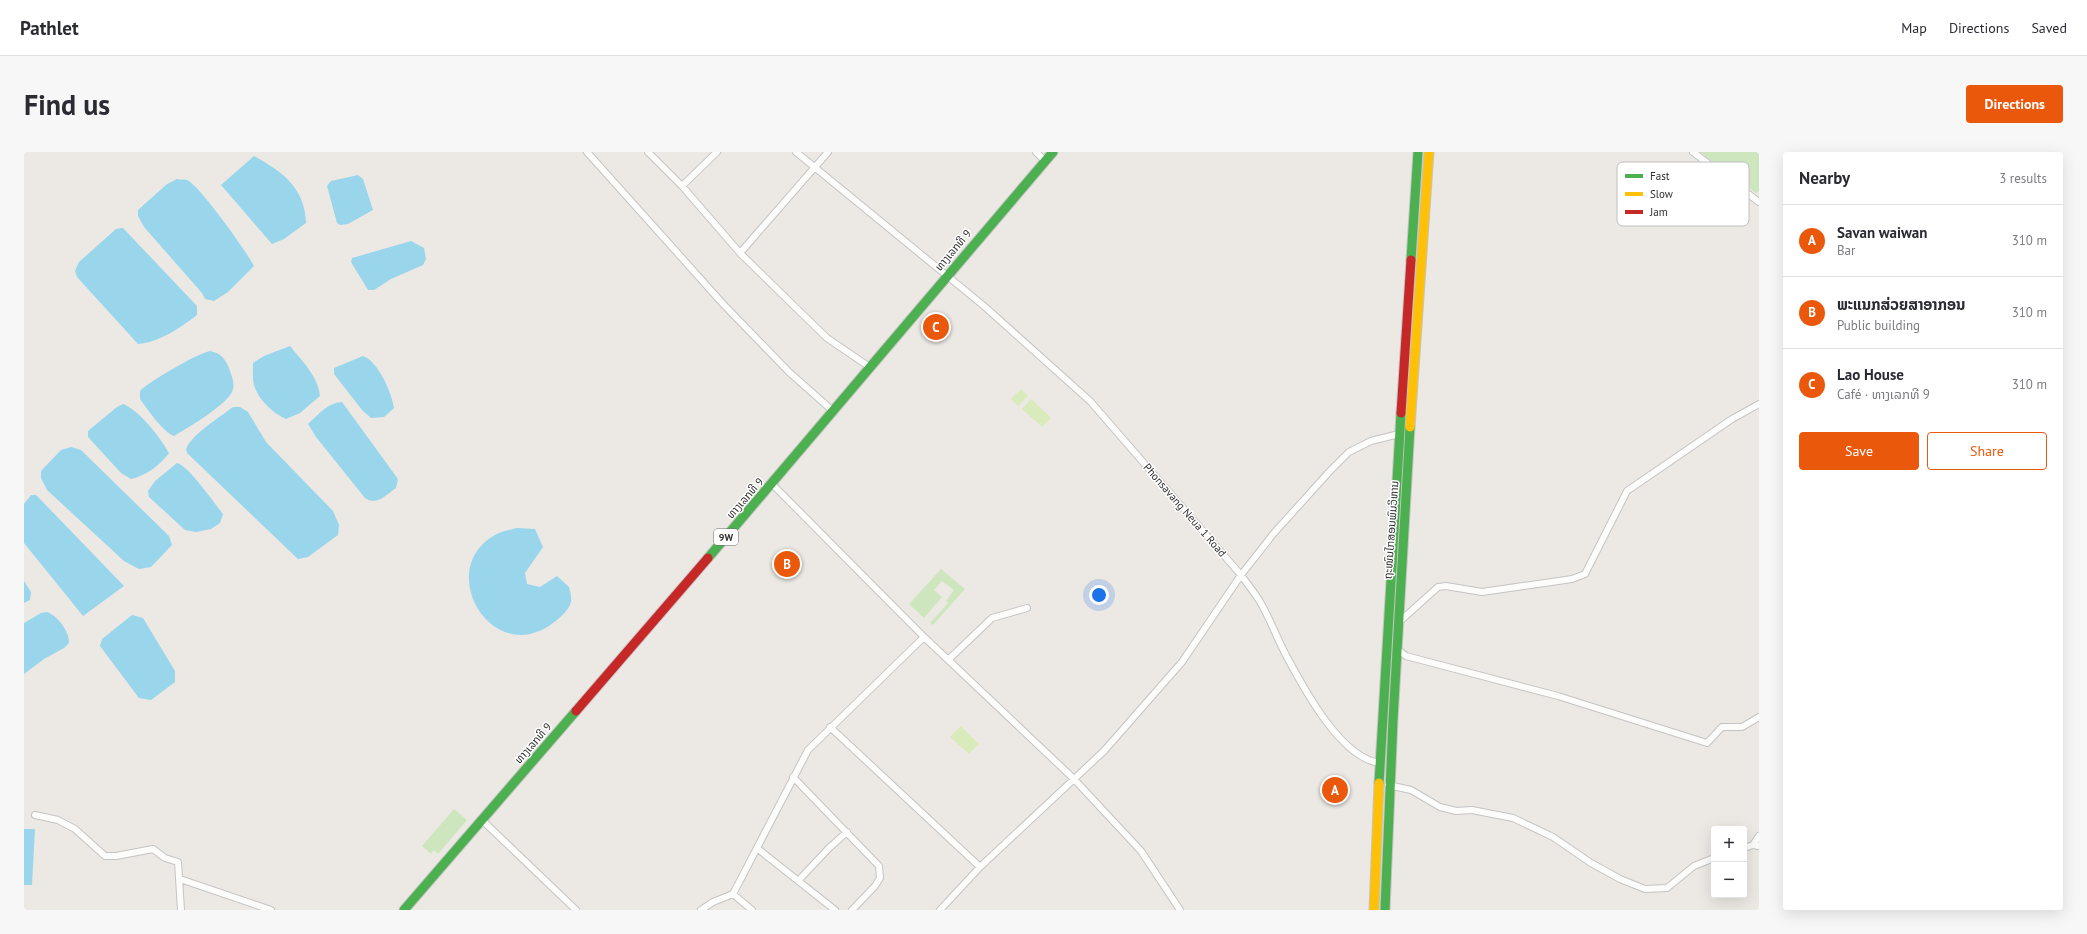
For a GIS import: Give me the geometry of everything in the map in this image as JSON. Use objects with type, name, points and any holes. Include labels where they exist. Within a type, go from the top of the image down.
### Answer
[{"type":"main road","name":"ທາງເລກທີ 9","points":[[404,910],[834,412],[946,276],[1053,152]]},
{"type":"main road","name":"ຖະໜົນໄກສອນພົມວິຫານ","points":[[1374,910],[1379,763],[1418,152]]},
{"type":"main road","name":"ຖະໜົນໄກສອນພົມວິຫານ","points":[[1384,910],[1388,785],[1397,624],[1429,152]]},
{"type":"street","points":[[587,152],[724,305],[789,372],[834,412]]},
{"type":"street","points":[[648,152],[682,186],[740,253],[827,338],[871,368]]},
{"type":"street","points":[[682,186],[717,152]]},
{"type":"street","name":"Phonsavang Neua 1 Road","points":[[796,152],[984,306],[1090,402],[1241,575],[1259,600],[1287,658],[1322,716],[1337,735],[1366,759],[1379,763],[1390,763]]},
{"type":"street","points":[[740,253],[814,166],[828,152]]},
{"type":"street","points":[[1036,152],[1045,161]]},
{"type":"street","points":[[1693,152],[1706,162]]},
{"type":"street","points":[[1749,194],[1759,202]]},
{"type":"street","points":[[1397,624],[1438,587],[1446,586],[1482,592],[1572,579],[1585,574],[1627,491],[1732,419],[1759,404]]},
{"type":"street","points":[[940,910],[980,867],[1073,778],[1104,751],[1182,662],[1241,575],[1274,533],[1349,452],[1371,441],[1399,434]]},
{"type":"street","points":[[772,484],[924,637],[1073,778],[1141,850],[1180,910]]},
{"type":"street","points":[[948,660],[992,618],[1027,608]]},
{"type":"street","points":[[701,910],[713,902],[733,894],[758,849],[793,777],[808,750],[924,637]]},
{"type":"street","points":[[1396,648],[1406,656],[1558,696],[1707,743],[1722,727],[1742,727],[1759,717]]},
{"type":"street","points":[[830,727],[980,867]]},
{"type":"street","points":[[793,777],[879,866],[880,878],[875,886],[852,910]]},
{"type":"street","points":[[1388,785],[1411,790],[1440,807],[1456,811],[1472,810],[1513,818],[1553,837],[1591,863],[1620,879],[1645,889],[1667,888],[1694,866],[1711,859]]},
{"type":"street","points":[[35,815],[58,820],[75,829],[105,856],[156,850],[165,858],[178,862],[181,910]]},
{"type":"street","points":[[482,820],[576,910]]},
{"type":"street","points":[[798,881],[829,848],[847,832]]},
{"type":"street","points":[[1756,846],[1759,836]]},
{"type":"street","points":[[758,849],[835,910]]},
{"type":"street","points":[[180,879],[271,910]]},
{"type":"street","points":[[733,894],[752,910]]},
{"type":"green space","points":[[1700,152],[1759,152],[1759,191],[1756,193],[1749,188],[1749,162],[1714,162]]},
{"type":"green space","points":[[1021,389],[1028,396],[1018,406],[1011,399]]},
{"type":"green space","points":[[1031,399],[1051,418],[1042,427],[1022,409]]},
{"type":"green space","points":[[941,569],[965,589],[933,625],[930,623],[948,603],[946,601],[954,590],[942,581],[934,590],[942,597],[924,618],[909,604]]},
{"type":"green space","points":[[961,726],[979,744],[969,754],[950,737]]},
{"type":"green space","points":[[454,809],[467,820],[438,854],[434,850],[431,854],[422,846]]},
{"type":"water","points":[[254,156],[274,168],[290,182],[302,200],[305,211],[306,223],[284,239],[272,244],[221,185]]},
{"type":"water","points":[[358,175],[363,179],[373,210],[348,224],[340,225],[337,223],[327,186],[331,181]]},
{"type":"water","points":[[177,179],[187,180],[202,194],[233,234],[254,266],[228,292],[214,301],[205,299],[202,293],[144,227],[138,216],[138,210],[167,184]]},
{"type":"water","points":[[123,228],[197,306],[197,315],[169,334],[146,343],[138,344],[77,277],[75,271],[79,262],[116,229]]},
{"type":"water","points":[[411,241],[424,248],[426,259],[423,265],[391,279],[374,290],[368,290],[351,262],[352,258]]},
{"type":"water","points":[[290,346],[313,375],[319,389],[320,396],[300,413],[286,419],[277,414],[268,406],[257,393],[253,382],[253,363],[264,356]]},
{"type":"water","points":[[210,351],[217,353],[227,364],[232,377],[232,392],[215,410],[174,436],[165,430],[151,414],[140,399],[140,391],[174,368]]},
{"type":"water","points":[[363,356],[369,359],[379,371],[393,402],[394,408],[384,417],[371,418],[362,410],[334,374],[334,368]]},
{"type":"water","points":[[342,402],[398,479],[396,488],[381,499],[374,501],[365,498],[316,437],[308,424],[332,404]]},
{"type":"water","points":[[123,404],[136,412],[149,425],[169,453],[152,469],[137,478],[131,479],[121,473],[88,437],[88,431],[117,407]]},
{"type":"water","points":[[233,407],[240,407],[248,412],[266,442],[333,511],[339,525],[338,535],[308,557],[298,559],[187,453],[186,449],[189,443],[206,426]]},
{"type":"water","points":[[71,447],[81,450],[169,536],[172,545],[151,567],[139,569],[124,561],[47,490],[41,478],[41,471],[61,450]]},
{"type":"water","points":[[177,463],[188,471],[223,514],[220,523],[211,529],[196,532],[185,530],[149,497],[148,491],[155,481]]},
{"type":"water","points":[[31,495],[36,495],[124,586],[83,616],[24,543],[24,504]]},
{"type":"water","points":[[516,528],[535,529],[543,547],[525,573],[527,584],[540,587],[557,576],[569,587],[571,597],[570,605],[561,616],[553,623],[530,634],[509,633],[491,624],[477,608],[470,588],[470,567],[479,548],[499,533]]},
{"type":"water","points":[[24,581],[31,592],[30,600],[24,603]]},
{"type":"water","points":[[47,612],[59,620],[62,624],[69,639],[69,643],[64,648],[44,659],[24,674],[24,623],[41,613]]},
{"type":"water","points":[[132,615],[143,618],[175,671],[175,682],[151,700],[139,698],[100,646],[102,639]]},
{"type":"water","points":[[24,829],[35,829],[32,885],[24,885]]},
{"type":"traffic: fast","points":[[708,558],[1053,152]]},
{"type":"traffic: fast","points":[[1411,260],[1418,152]]},
{"type":"traffic: fast","points":[[1379,783],[1401,413]]},
{"type":"traffic: fast","points":[[1385,910],[1393,720],[1410,427]]},
{"type":"traffic: fast","points":[[404,910],[576,711]]},
{"type":"traffic: slow","points":[[1410,427],[1429,152]]},
{"type":"traffic: slow","points":[[1374,910],[1379,783]]},
{"type":"traffic: jam","points":[[1401,413],[1411,260]]},
{"type":"traffic: jam","points":[[576,711],[708,558]]},
{"type":"place","name":"Lao House","points":[[936,327]]},
{"type":"place","name":"ພະແນກສ່ວຍສາອາກອນ","points":[[787,564]]},
{"type":"place","name":"Savan waiwan","points":[[1335,790]]}]
